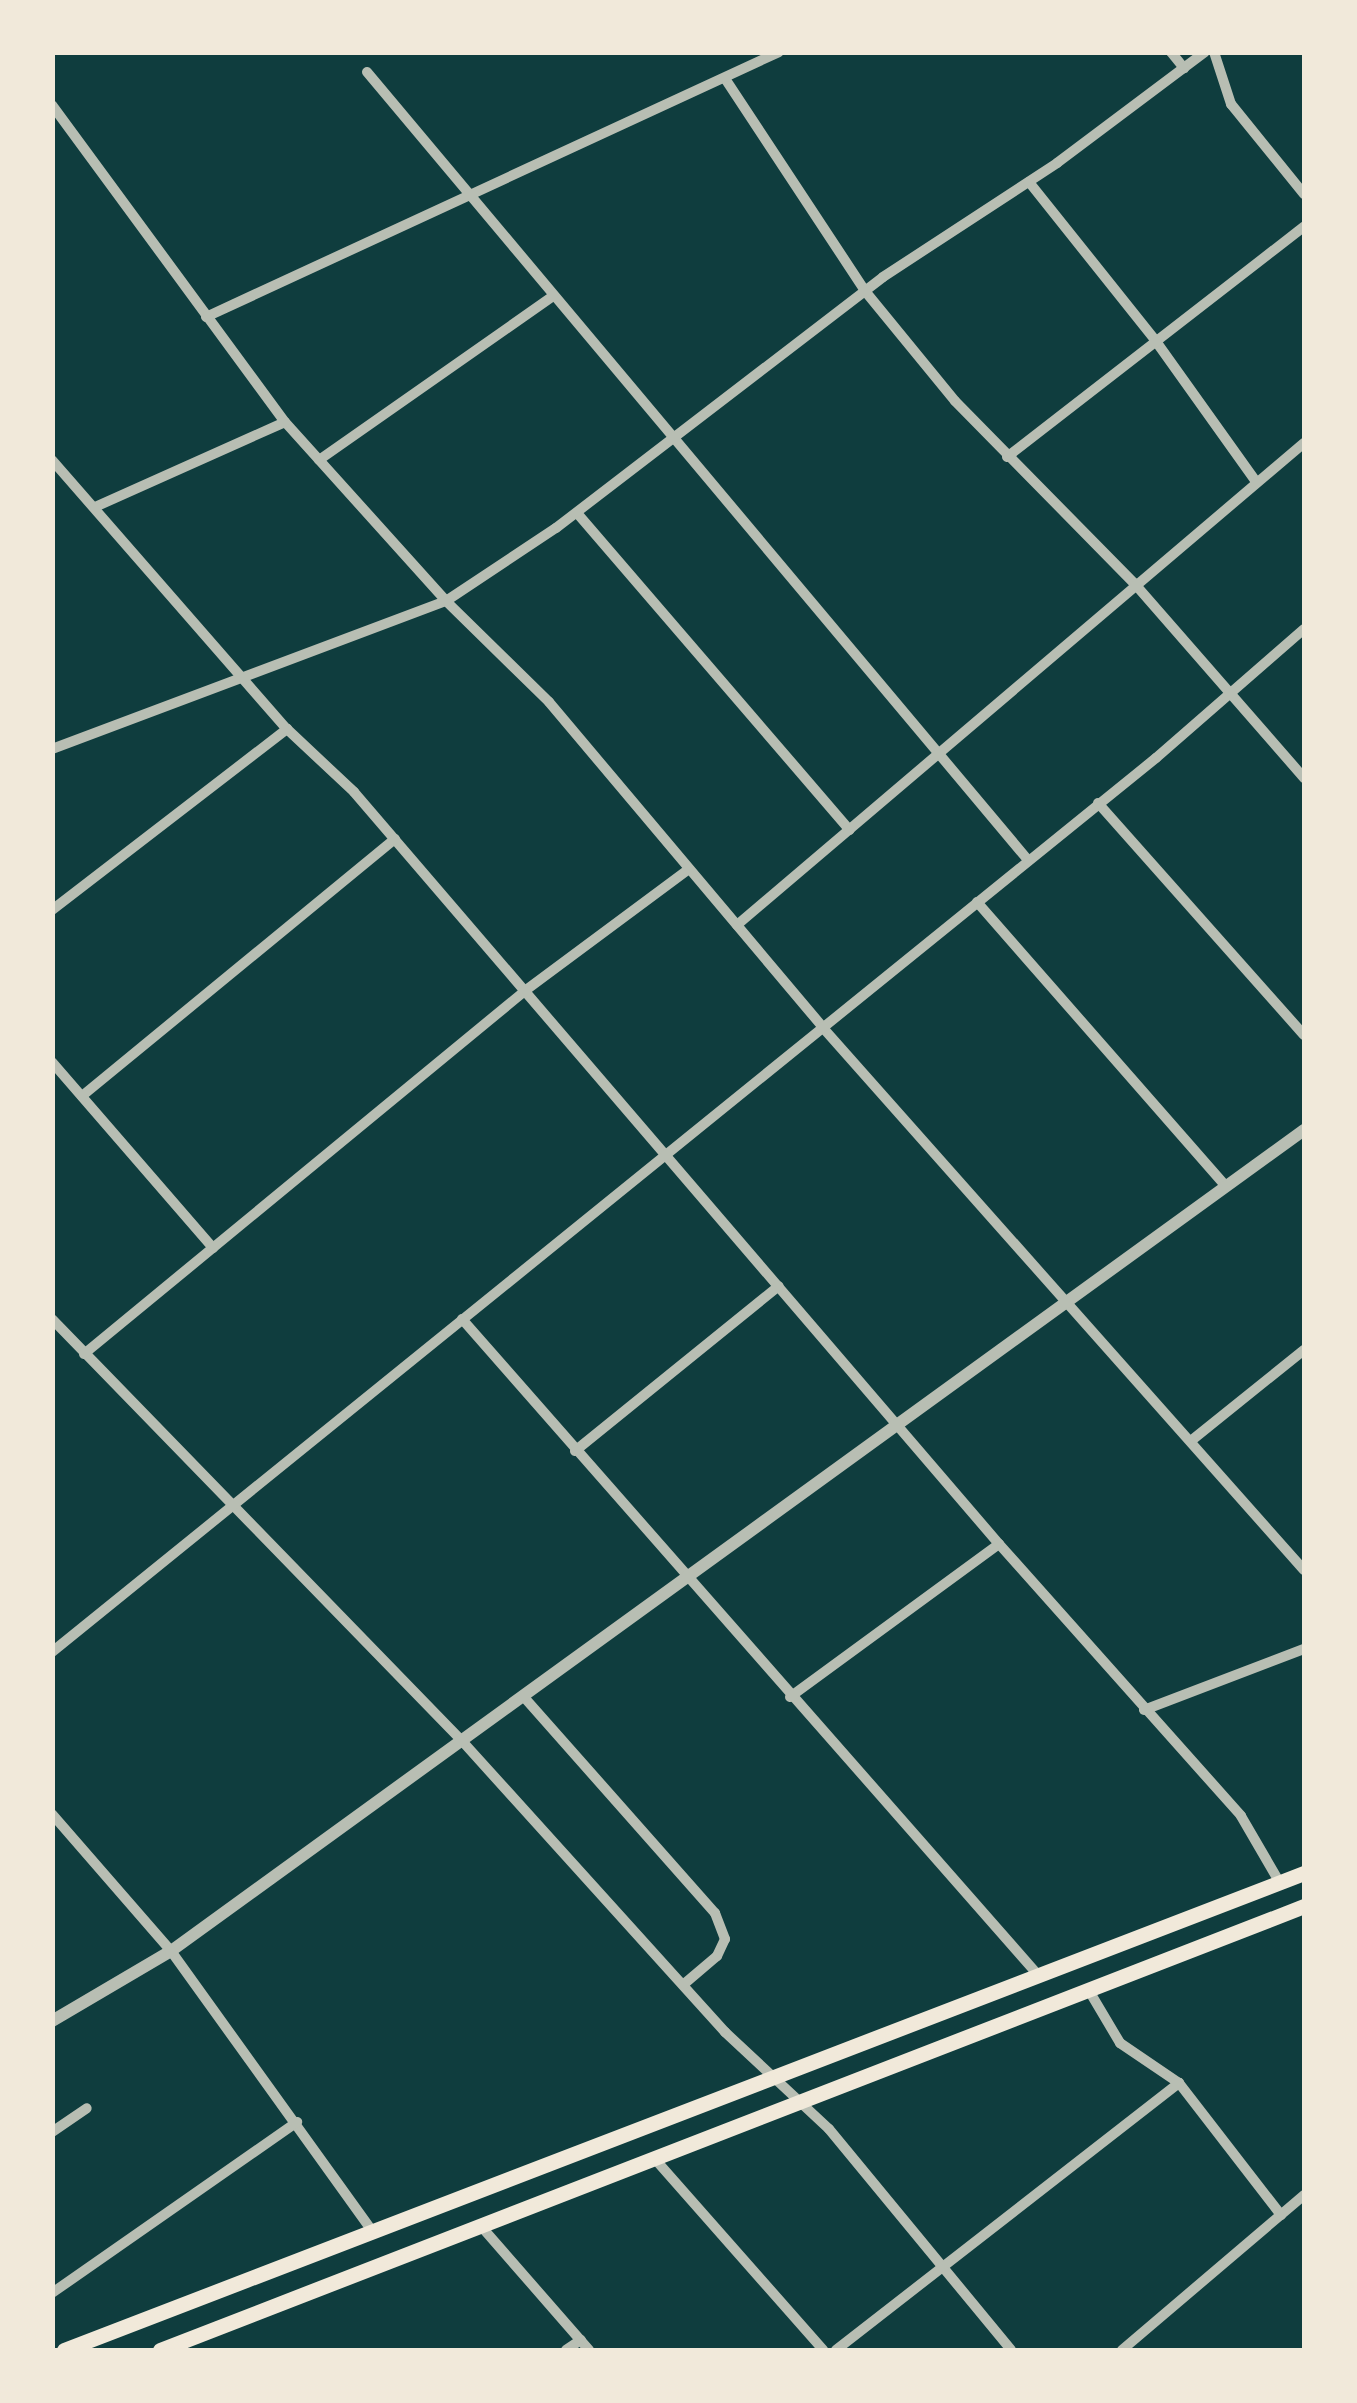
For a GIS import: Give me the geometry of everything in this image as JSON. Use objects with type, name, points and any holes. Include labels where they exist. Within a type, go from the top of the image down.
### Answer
[{"type":"main road","points":[[64,2350],[1304,1873]]},
{"type":"main road","points":[[160,2350],[1304,1906]]},
{"type":"street","points":[[206,317],[726,80],[779,52]]},
{"type":"street","points":[[1171,52],[1184,68]]},
{"type":"street","points":[[52,749],[446,601],[576,513],[866,290],[1028,182],[1205,52]]},
{"type":"street","points":[[1214,52],[1231,104],[1304,194]]},
{"type":"street","points":[[367,72],[468,198],[674,434],[1028,860]]},
{"type":"street","points":[[726,80],[866,290],[1007,456],[1134,582],[1304,778]]},
{"type":"street","points":[[54,110],[285,422],[446,601],[550,702],[824,1028],[1304,1570]]},
{"type":"street","points":[[1028,182],[1156,340],[1254,480]]},
{"type":"street","points":[[1007,456],[1304,228]]},
{"type":"street","points":[[319,460],[553,296]]},
{"type":"street","points":[[94,507],[285,422]]},
{"type":"street","points":[[737,925],[1134,582],[1254,480],[1304,443]]},
{"type":"street","points":[[52,460],[286,729],[395,839],[999,1544],[1241,1816],[1280,1883]]},
{"type":"street","points":[[576,513],[850,830]]},
{"type":"street","points":[[52,1652],[234,1501],[824,1028],[1304,629]]},
{"type":"street","points":[[52,910],[286,729]]},
{"type":"street","points":[[1098,803],[1304,1035]]},
{"type":"street","points":[[82,1096],[395,839]]},
{"type":"street","points":[[84,1354],[526,990],[690,868]]},
{"type":"street","points":[[978,902],[1226,1186]]},
{"type":"street","points":[[52,1062],[213,1248]]},
{"type":"street","points":[[52,2021],[171,1951],[463,1742],[894,1422],[1304,1130]]},
{"type":"street","points":[[575,1451],[779,1286]]},
{"type":"street","points":[[52,1319],[234,1501],[463,1742],[771,2079],[799,2101],[945,2266],[1011,2350]]},
{"type":"street","points":[[462,1319],[682,1576],[1039,1976]]},
{"type":"street","points":[[1192,1440],[1304,1350]]},
{"type":"street","points":[[790,1697],[999,1544]]},
{"type":"street","points":[[1144,1710],[1304,1649]]},
{"type":"street","points":[[523,1696],[715,1912],[725,1939],[718,1956],[684,1984]]},
{"type":"street","points":[[52,1814],[171,1951],[373,2232]]},
{"type":"street","points":[[1088,1990],[1120,2043],[1178,2083],[1281,2215]]},
{"type":"street","points":[[836,2350],[1178,2083]]},
{"type":"street","points":[[52,2132],[87,2108]]},
{"type":"street","points":[[52,2293],[297,2122]]},
{"type":"street","points":[[654,2158],[823,2350]]},
{"type":"street","points":[[1122,2350],[1304,2195]]},
{"type":"street","points":[[480,2225],[589,2350]]},
{"type":"street","points":[[566,2350],[581,2340]]}]
